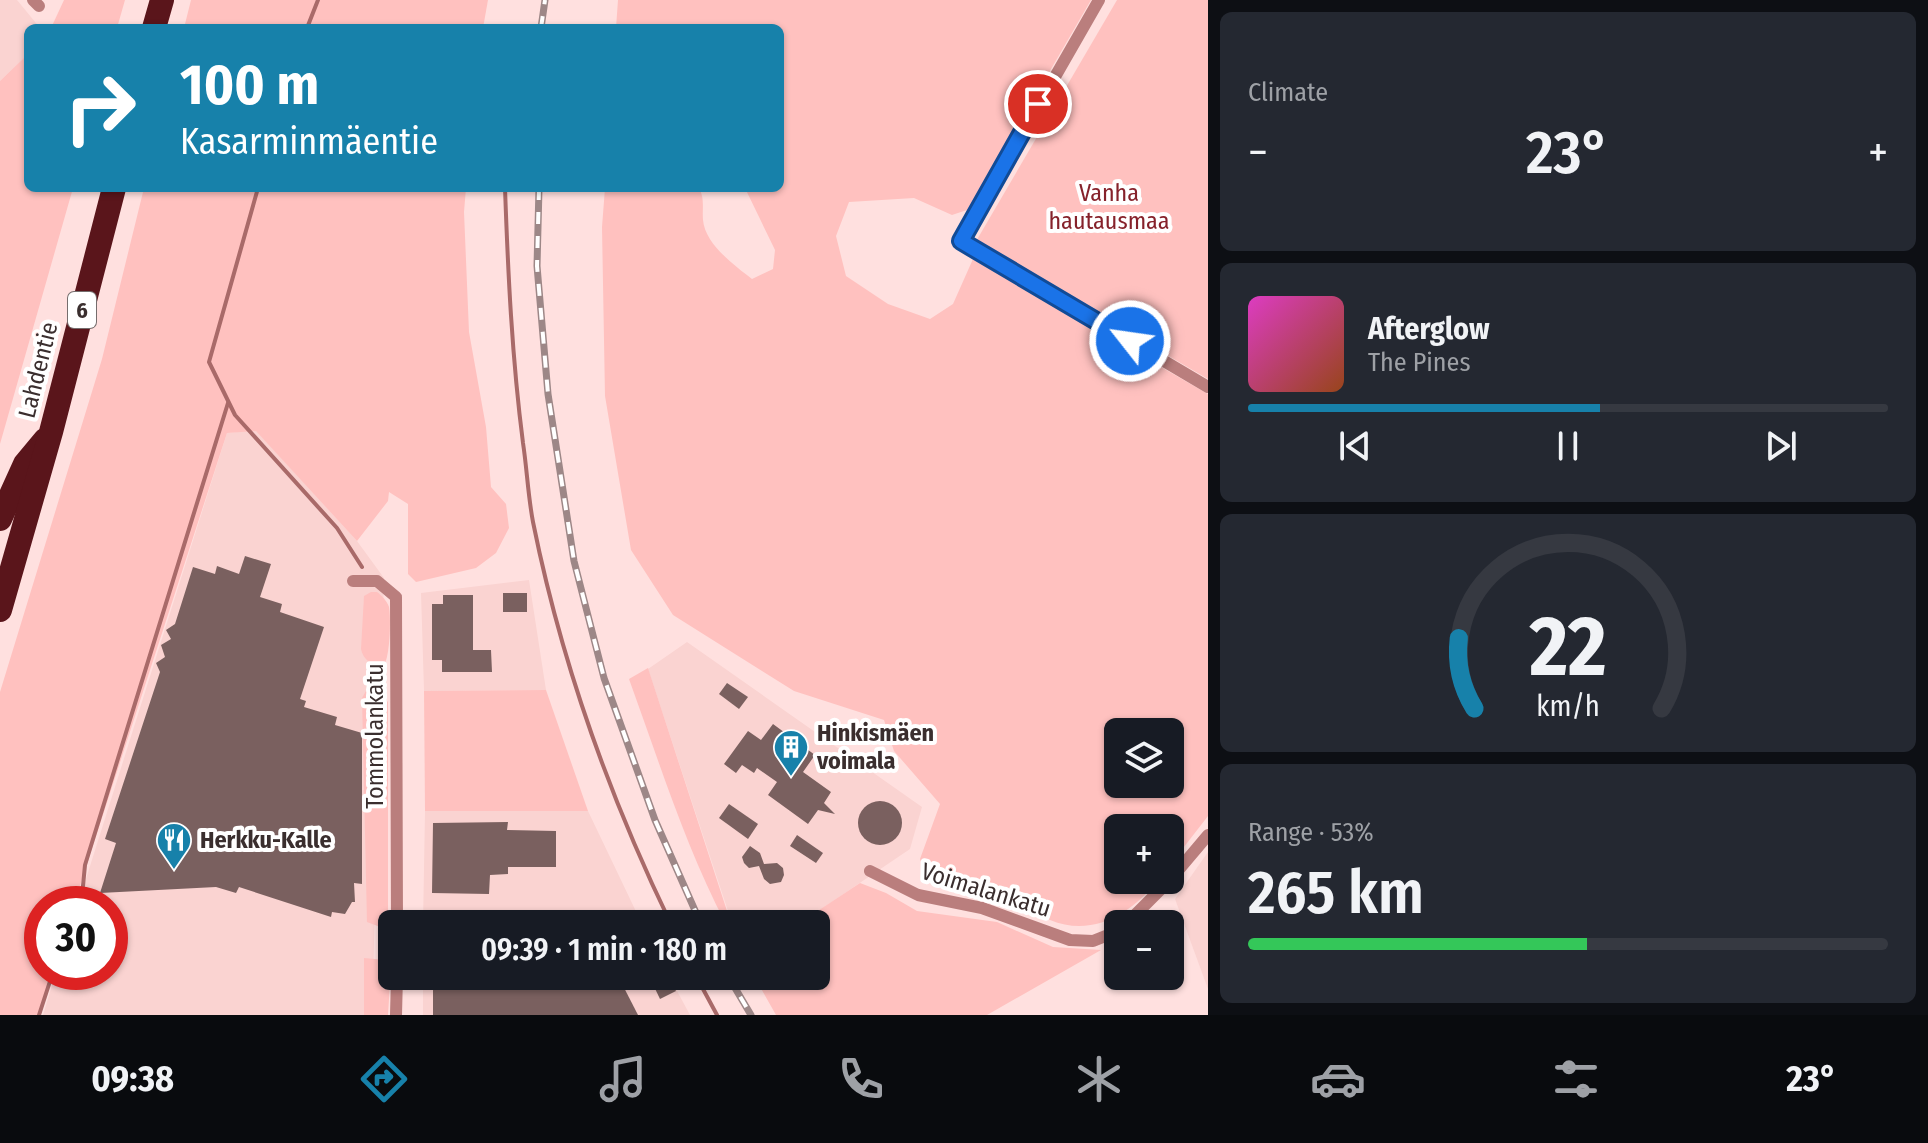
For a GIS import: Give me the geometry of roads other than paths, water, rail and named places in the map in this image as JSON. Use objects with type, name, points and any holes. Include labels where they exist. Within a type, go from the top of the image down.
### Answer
[{"type":"highway","points":[[155,24],[162,0]]},
{"type":"highway","name":"Lahdentie","points":[[0,610],[51,432],[113,192]]},
{"type":"highway","points":[[0,519],[25,464],[51,432]]},
{"type":"street","points":[[1099,0],[961,241],[1208,387]]},
{"type":"street","name":"Tommolankatu","points":[[353,581],[377,581],[396,597],[397,910]]},
{"type":"street","points":[[1184,863],[1208,835]]},
{"type":"street","name":"Voimalankatu","points":[[870,871],[918,895],[982,908],[1070,940],[1093,941],[1104,937]]},
{"type":"street","points":[[1140,910],[1156,894]]},
{"type":"street","points":[[396,1015],[397,990]]},
{"type":"waterway","points":[[309,24],[318,0]]},
{"type":"waterway","points":[[257,192],[209,362],[235,415],[337,528],[362,567]]},
{"type":"waterway","points":[[505,192],[519,411],[531,512],[544,574],[589,727],[627,827],[664,910]]},
{"type":"waterway","points":[[83,886],[85,865],[228,403]]},
{"type":"waterway","points":[[39,1015],[47,990]]},
{"type":"waterway","points":[[704,990],[717,1015]]},
{"type":"railway","points":[[542,24],[545,0]]},
{"type":"railway","points":[[539,192],[537,266],[548,394],[574,561],[604,678],[655,820],[695,910]]},
{"type":"railway","points":[[736,990],[751,1015]]},
{"type":"place","name":"Hinkismäen voimala","points":[[791,778]]},
{"type":"place","name":"Herkku-Kalle","points":[[174,871]]},
{"type":"park label","name":"Vanha hautausmaa","points":[[1109,207]]}]
